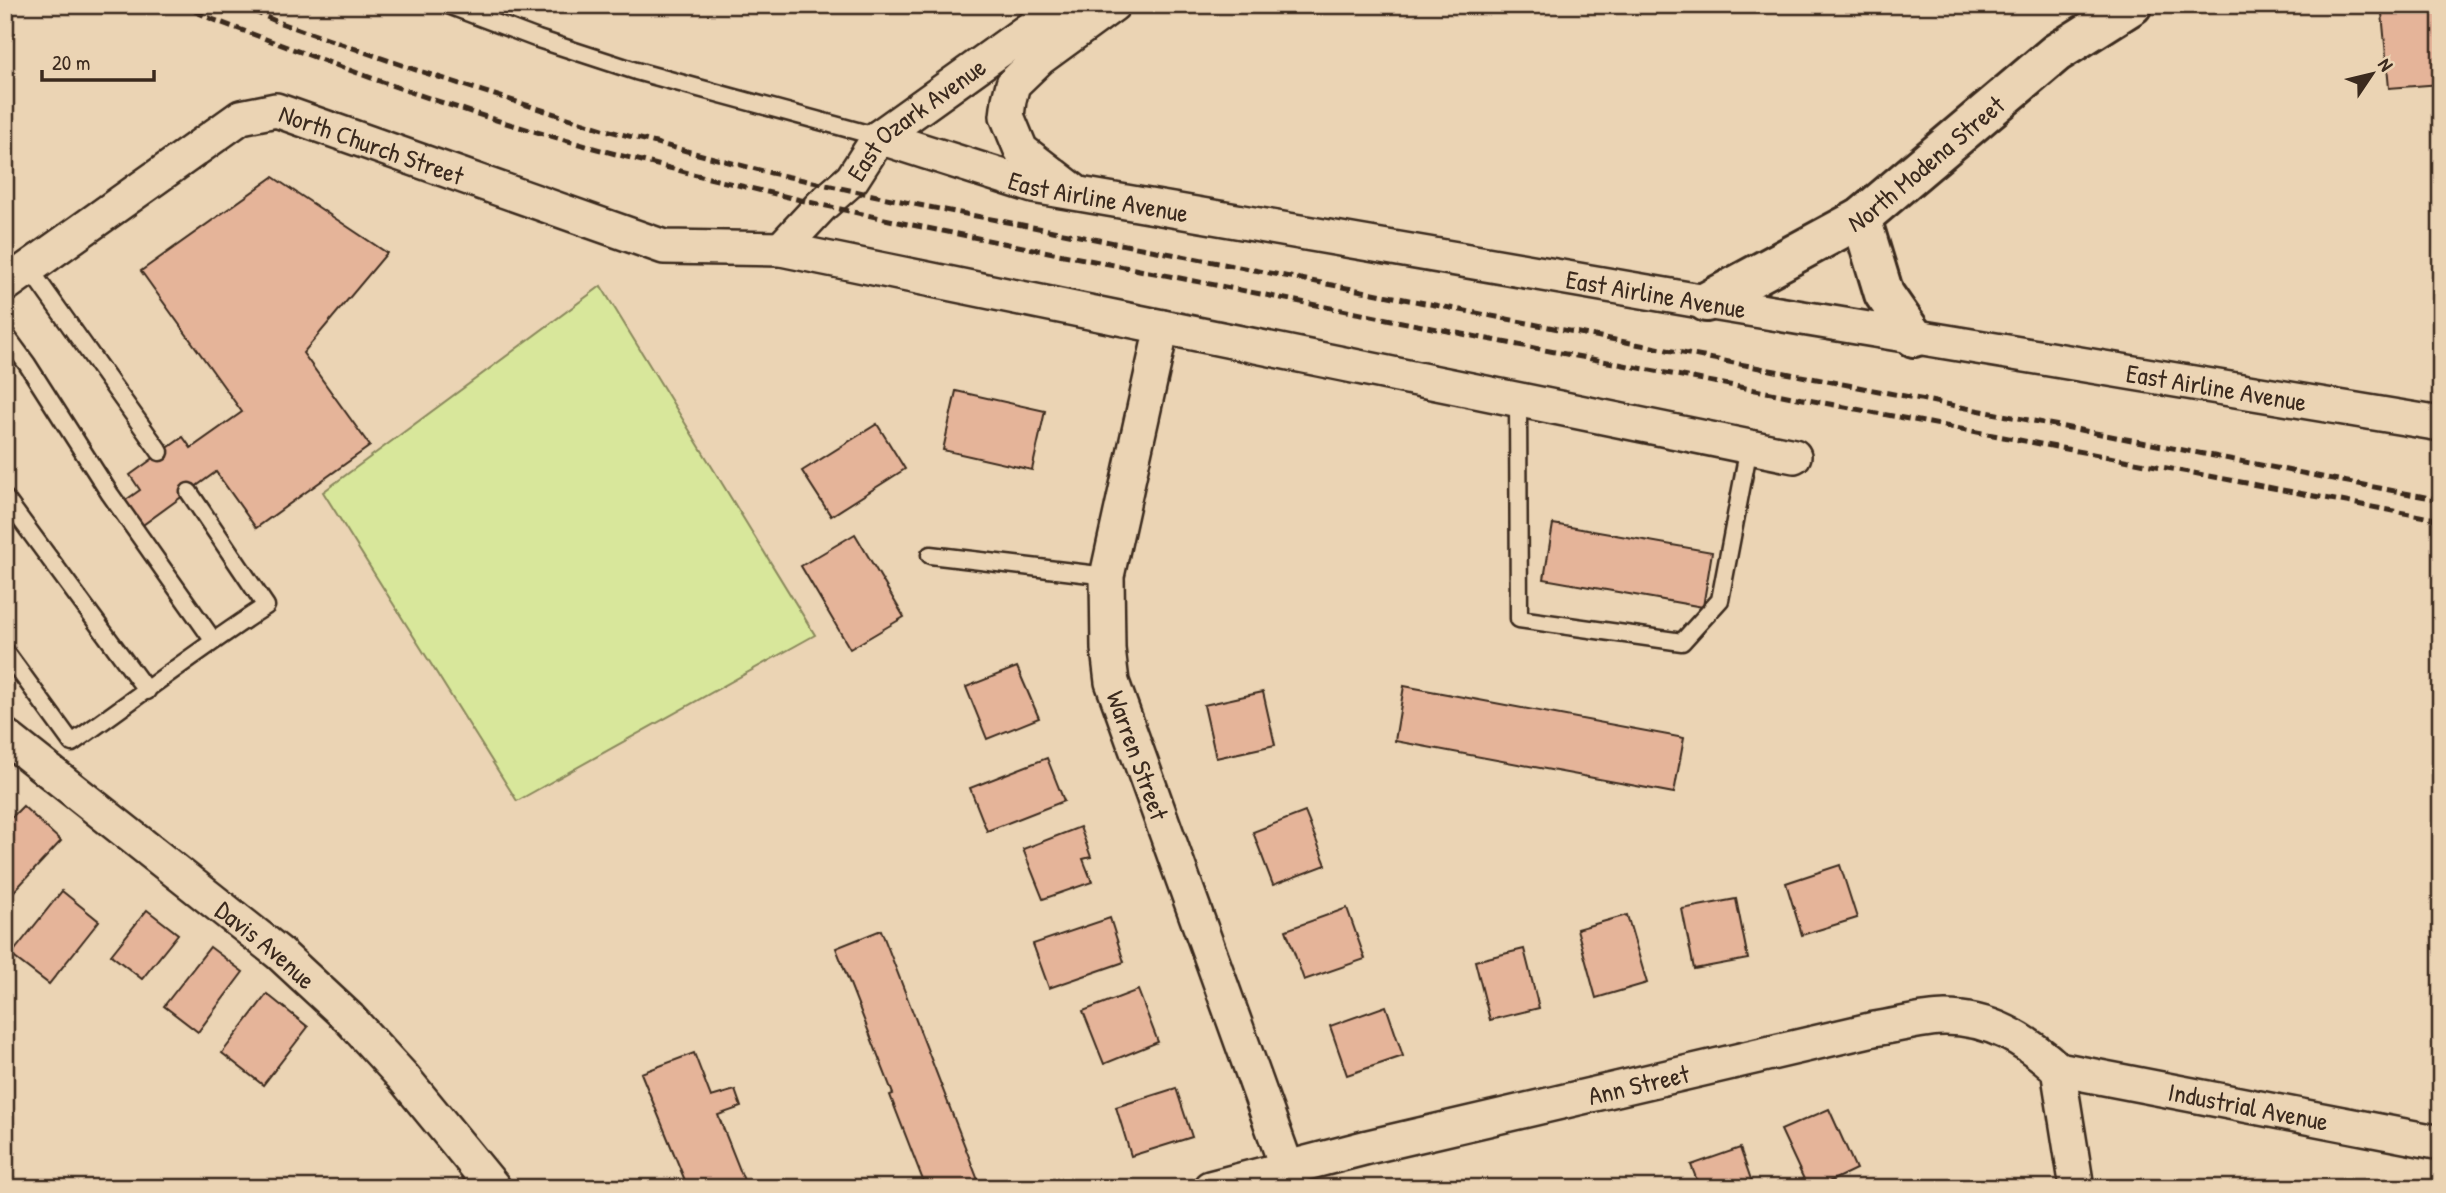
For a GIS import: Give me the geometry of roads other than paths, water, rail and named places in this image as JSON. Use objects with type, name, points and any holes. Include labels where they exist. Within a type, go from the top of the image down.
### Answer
[{"type":"street","name":"East Ozark Avenue","points":[[781,249],[822,205],[852,179],[879,137],[1063,5]]},
{"type":"street","points":[[1077,192],[1021,150],[1007,116],[1009,100],[1013,84],[1039,59],[1113,5]]},
{"type":"street","name":"North Modena Street","points":[[1706,302],[1861,218],[2056,53],[2132,5]]},
{"type":"street","name":"North Church Street","points":[[17,277],[242,117],[276,110],[664,247],[781,249]]},
{"type":"street","name":"East Airline Avenue","points":[[879,137],[1033,186],[1706,302],[2441,424]]},
{"type":"street","points":[[1861,218],[1884,294],[1914,337]]},
{"type":"street","points":[[781,249],[1794,456]]},
{"type":"street","name":"Warren Street","points":[[1162,327],[1107,576],[1108,649],[1112,682],[1287,1168]]},
{"type":"street","name":"Davis Avenue","points":[[5,736],[279,953],[349,1018],[494,1188]]},
{"type":"street","name":"Ann Street","points":[[1210,1188],[1861,1032],[1944,1018],[1976,1021],[2007,1030],[2035,1048],[2058,1069]]},
{"type":"street","points":[[2058,1069],[2077,1188]]},
{"type":"street","name":"Industrial Avenue","points":[[2058,1069],[2441,1143]]},
{"type":"lane","points":[[448,5],[538,39],[636,71],[723,96],[836,123],[879,137]]},
{"type":"lane","points":[[17,277],[160,452]]},
{"type":"lane","points":[[5,334],[110,494],[213,640]]},
{"type":"lane","points":[[1518,400],[1519,619],[1682,642],[1720,600],[1749,447]]},
{"type":"lane","points":[[5,651],[72,743],[147,691],[213,640],[266,606],[189,492]]},
{"type":"lane","points":[[5,498],[147,691]]},
{"type":"lane","points":[[930,555],[1107,576]]},
{"type":"railway","points":[[181,5],[322,60],[506,123],[607,152],[810,202],[912,225],[1513,344],[2441,520]]},
{"type":"railway","points":[[239,5],[278,22],[419,71],[606,130],[771,173],[919,205],[2441,500]]}]
